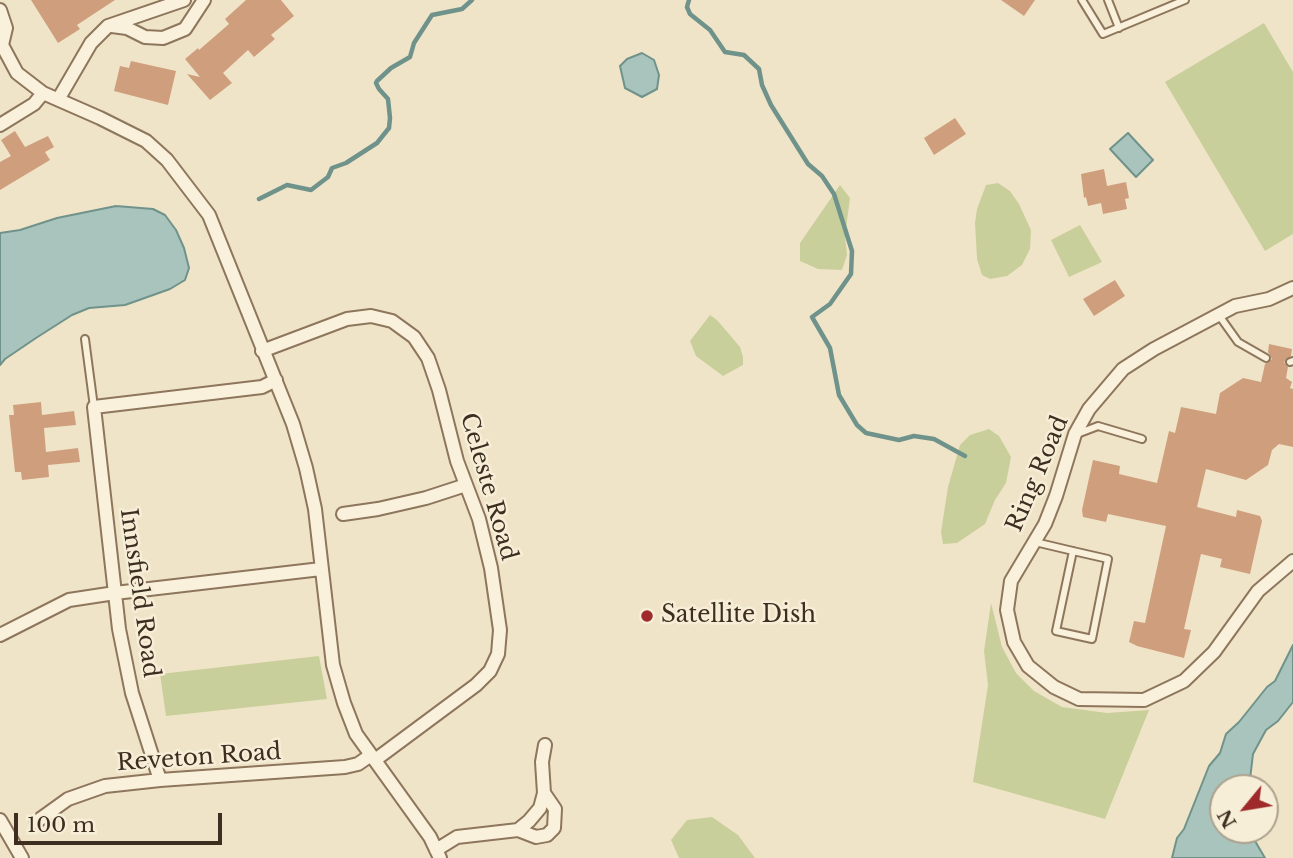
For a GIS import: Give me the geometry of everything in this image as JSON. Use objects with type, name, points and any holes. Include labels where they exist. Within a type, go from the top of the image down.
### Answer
[{"type":"street","points":[[58,99],[91,43],[108,26],[184,0]]},
{"type":"street","points":[[108,26],[127,28],[145,37],[163,38],[185,29],[204,0]]},
{"type":"street","points":[[0,10],[6,27],[1,44],[17,73],[43,93],[146,141],[167,160],[209,215],[261,351],[293,424],[306,468],[315,509],[333,665],[344,703],[356,734],[424,828],[438,854],[457,837],[518,830],[536,837],[547,835],[554,828],[555,809],[544,793]]},
{"type":"street","points":[[0,125],[34,104],[43,93]]},
{"type":"street","name":"Ring Road","points":[[1293,288],[1269,299],[1235,306],[1154,349],[1123,369],[1089,409],[1075,434],[1045,524],[1011,581],[1007,610],[1014,642],[1028,666],[1054,687],[1079,699],[1144,700],[1184,681],[1214,652],[1258,591],[1293,561]]},
{"type":"street","name":"Celeste Road","points":[[261,351],[348,319],[371,316],[392,321],[414,337],[428,358],[466,485],[479,519],[491,568],[500,630],[498,654],[490,671],[475,685],[373,758]]},
{"type":"street","points":[[94,407],[262,387],[276,380]]},
{"type":"street","name":"Innsfield Road","points":[[94,407],[119,629],[132,693],[160,780]]},
{"type":"street","points":[[343,514],[426,498],[466,485]]},
{"type":"street","points":[[0,635],[69,600],[321,569]]},
{"type":"street","points":[[518,830],[540,808],[544,793],[542,762],[545,745]]},
{"type":"street","name":"Reveton Road","points":[[36,821],[68,799],[105,786],[345,767],[373,758]]},
{"type":"street","points":[[0,820],[22,858]]},
{"type":"lane","points":[[1082,0],[1103,34],[1185,0]]},
{"type":"lane","points":[[1108,0],[1119,28]]},
{"type":"lane","points":[[1218,314],[1238,342],[1266,358]]},
{"type":"lane","points":[[85,339],[94,407]]},
{"type":"lane","points":[[1075,434],[1098,426],[1142,439]]},
{"type":"lane","points":[[1033,542],[1073,551],[1108,559],[1092,639],[1056,631],[1073,551]]},
{"type":"green space","points":[[1264,23],[1293,72],[1293,234],[1265,251],[1165,82]]},
{"type":"green space","points":[[998,183],[1010,191],[1019,204],[1031,230],[1030,249],[1022,265],[1007,276],[990,279],[982,275],[977,259],[975,223],[986,185]]},
{"type":"green space","points":[[840,185],[850,198],[845,236],[847,255],[842,270],[818,269],[800,261],[800,243]]},
{"type":"green space","points":[[1080,225],[1102,262],[1069,277],[1051,240]]},
{"type":"green space","points":[[710,315],[740,347],[743,357],[743,365],[723,376],[696,356],[690,341]]},
{"type":"green space","points":[[989,429],[999,436],[1011,457],[1006,483],[985,524],[957,543],[943,544],[941,532],[948,487],[960,445],[970,435]]},
{"type":"green space","points":[[991,603],[1002,647],[1016,673],[1034,691],[1062,707],[1107,713],[1149,710],[1105,819],[973,782],[988,685],[984,651]]},
{"type":"green space","points":[[319,656],[327,699],[166,716],[160,674]]},
{"type":"green space","points":[[712,817],[738,835],[755,858],[679,858],[671,840],[687,820]]},
{"type":"water","points":[[642,53],[654,60],[659,75],[657,89],[642,97],[625,88],[620,66],[627,59]]},
{"type":"water","points":[[1128,133],[1153,160],[1136,177],[1110,149]]},
{"type":"water","points":[[116,206],[153,209],[165,215],[184,248],[189,268],[185,280],[170,289],[125,305],[89,308],[72,315],[0,365],[0,233]]},
{"type":"water","points":[[1293,645],[1293,702],[1278,721],[1266,730],[1253,754],[1251,774],[1209,774],[1209,844],[1257,844],[1265,858],[1172,858],[1177,838],[1184,829],[1209,766],[1220,753],[1226,734],[1275,681]]},
{"type":"building","points":[[31,0],[115,0],[77,25],[80,29],[58,43]]},
{"type":"building","points":[[246,0],[281,0],[294,16],[271,35],[275,39],[254,57],[248,50],[223,73],[232,83],[210,100],[187,74],[200,77],[185,59],[229,24],[225,19]]},
{"type":"building","points":[[1001,0],[1035,0],[1024,16]]},
{"type":"building","points":[[131,61],[176,71],[168,105],[114,91],[120,66],[129,68]]},
{"type":"building","points":[[955,118],[966,134],[934,155],[924,138]]},
{"type":"building","points":[[15,131],[25,147],[48,136],[54,147],[45,152],[50,160],[0,190],[0,162],[11,156],[1,140]]},
{"type":"building","points":[[1104,169],[1107,186],[1126,182],[1129,198],[1125,199],[1127,209],[1103,214],[1101,203],[1088,206],[1086,197],[1084,198],[1081,174]]},
{"type":"building","points":[[1115,280],[1125,296],[1094,316],[1083,299]]},
{"type":"building","points":[[1269,344],[1292,349],[1291,356],[1284,362],[1288,367],[1286,378],[1292,382],[1290,388],[1293,389],[1293,447],[1279,444],[1272,450],[1268,465],[1246,480],[1206,469],[1197,507],[1236,517],[1237,510],[1260,516],[1262,521],[1250,574],[1220,567],[1222,559],[1201,554],[1184,629],[1191,630],[1184,658],[1137,646],[1129,642],[1134,621],[1145,623],[1166,526],[1108,514],[1106,522],[1083,517],[1082,510],[1093,460],[1120,466],[1119,474],[1157,483],[1169,431],[1175,433],[1181,407],[1216,414],[1220,393],[1243,378],[1261,382],[1265,364],[1272,359],[1268,352]]},
{"type":"building","points":[[41,402],[42,415],[74,411],[76,425],[44,428],[46,452],[78,448],[80,462],[48,465],[49,477],[22,480],[21,472],[15,472],[9,415],[14,415],[13,405]]},
{"type":"waterway","points":[[259,199],[287,185],[311,190],[328,177],[332,168],[346,163],[377,143],[389,128],[390,118],[388,99],[379,89],[377,81],[391,68],[410,57],[414,43],[432,15],[462,9],[472,0]]},
{"type":"waterway","points":[[689,0],[687,7],[690,14],[710,30],[725,52],[744,55],[759,69],[762,85],[771,105],[808,164],[822,176],[834,194],[852,251],[851,274],[830,304],[812,317],[830,348],[839,395],[857,425],[866,433],[899,440],[914,436],[934,439],[965,456]]},
{"type":"place","name":"Satellite Dish","points":[[647,616]]}]
